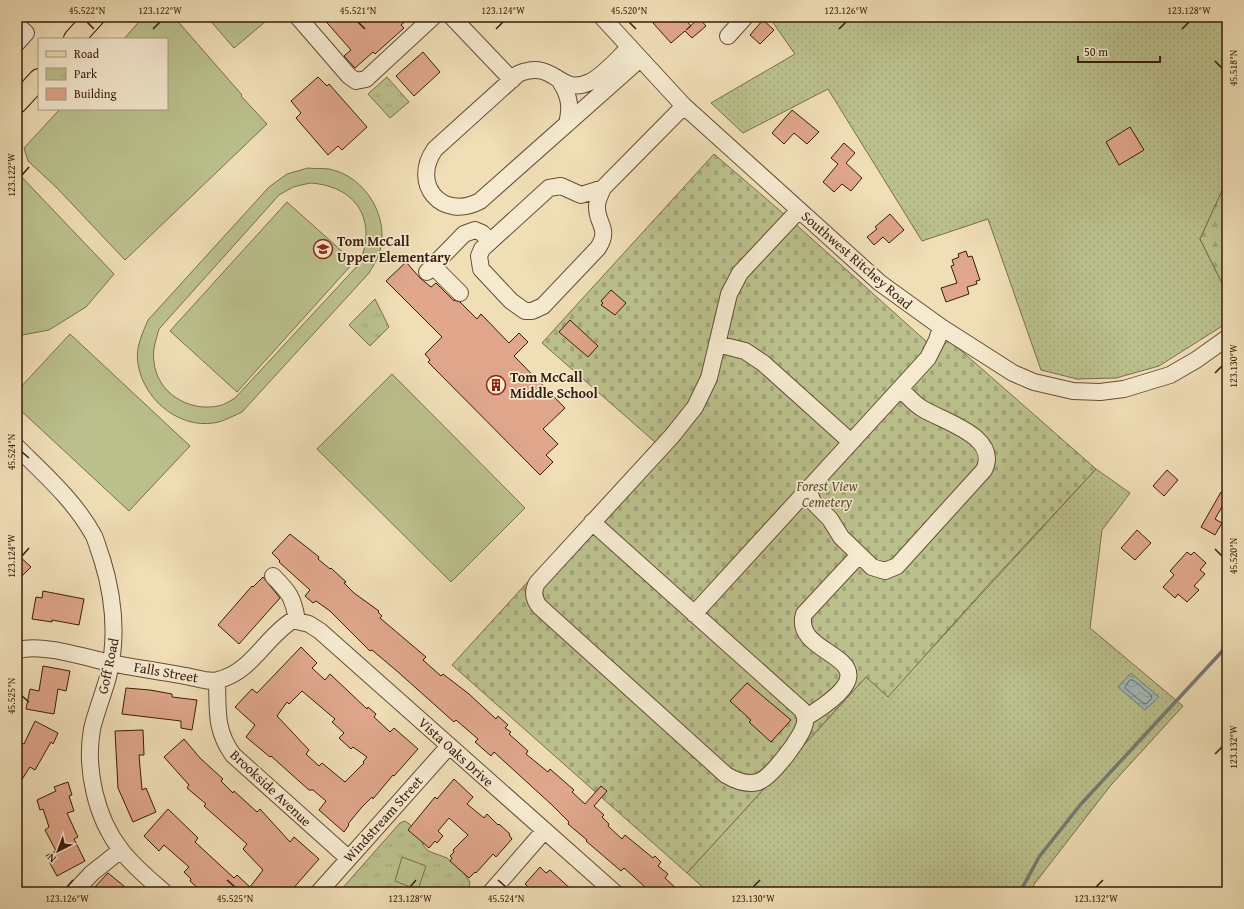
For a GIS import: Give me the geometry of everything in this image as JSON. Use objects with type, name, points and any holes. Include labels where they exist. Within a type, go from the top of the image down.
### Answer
[{"type":"main road","points":[[75,38],[94,17]]},
{"type":"main road","points":[[17,103],[38,80]]},
{"type":"street","points":[[298,17],[349,76],[356,81],[366,79],[433,17]]},
{"type":"street","points":[[452,17],[512,80]]},
{"type":"street","name":"Southwest Ritchey Road","points":[[602,17],[684,106],[880,283],[941,327],[996,363],[1023,378],[1050,387],[1073,391],[1109,392],[1140,386],[1170,375],[1196,360],[1227,338]]},
{"type":"street","points":[[728,36],[745,17]]},
{"type":"street","points":[[562,83],[582,85],[591,81],[635,53]]},
{"type":"street","points":[[567,124],[570,103],[567,92],[562,83],[555,76],[537,69],[518,74],[435,149],[429,158],[426,169],[426,181],[430,191],[438,200],[459,208],[470,206],[480,201],[567,124],[635,53]]},
{"type":"street","points":[[603,188],[597,205],[604,231],[604,237],[598,248],[543,306],[532,312],[520,309],[481,269],[479,256],[490,241],[549,188],[560,186],[581,195],[592,193],[603,188],[684,106]]},
{"type":"street","points":[[570,191],[601,222]]},
{"type":"street","points":[[592,522],[802,710],[805,718],[804,726],[784,760],[769,776],[758,782],[747,783],[736,781],[726,775],[540,607],[534,598],[534,593],[537,583],[592,522],[672,436],[695,406],[709,378],[729,294],[740,273],[799,210]]},
{"type":"street","points":[[460,293],[430,269],[464,234],[470,231],[475,230],[482,233],[490,241]]},
{"type":"street","points":[[694,614],[928,358],[937,340],[941,327]]},
{"type":"street","points":[[717,344],[745,352],[763,363],[851,442]]},
{"type":"street","points":[[808,489],[813,502],[830,518],[841,537],[859,555],[878,570],[885,571],[897,566],[984,470],[987,464],[986,449],[982,443],[949,421],[922,409],[900,389]]},
{"type":"street","name":"Goff Road","points":[[17,447],[65,496],[94,536],[110,584],[115,628],[111,663],[92,731],[90,757],[93,782],[104,822],[121,850],[140,871],[164,892]]},
{"type":"street","points":[[805,718],[825,706],[845,688],[849,676],[848,670],[841,661],[814,641],[803,630],[802,622],[804,614],[859,555]]},
{"type":"street","points":[[272,576],[284,586],[294,600],[295,620]]},
{"type":"street","name":"Falls Street","points":[[17,652],[34,648],[57,651],[111,663],[217,681],[236,674],[251,661],[286,624],[295,620]]},
{"type":"street","name":"Vista Oaks Drive","points":[[295,620],[309,624],[320,631],[614,892]]},
{"type":"street","name":"Brookside Avenue","points":[[217,681],[219,724],[223,741],[233,755],[348,858]]},
{"type":"street","name":"Windstream Street","points":[[319,892],[449,746]]},
{"type":"street","points":[[491,892],[544,831]]},
{"type":"street","points":[[74,892],[92,873],[121,850]]},
{"type":"green space","points":[[143,17],[174,17],[242,95],[241,96],[267,124],[125,260],[57,188],[28,161],[24,148],[59,110],[168,110],[168,38],[125,38]]},
{"type":"green space","points":[[207,17],[271,17],[234,48]]},
{"type":"green space","points":[[769,17],[1227,17],[1227,180],[1200,239],[1227,293],[1227,323],[1159,366],[1116,378],[1077,379],[1041,370],[988,219],[922,241],[828,89],[743,133],[711,103],[795,54]]},
{"type":"green space","points":[[387,77],[409,102],[390,118],[368,94]]},
{"type":"green space","name":"Forest View Cemetery","points":[[714,154],[792,221],[937,351],[949,340],[1096,469],[989,584],[888,697],[866,677],[687,873],[452,665],[655,442],[542,343]]},
{"type":"green space","points":[[308,168],[329,169],[342,173],[354,180],[372,201],[378,214],[382,241],[376,262],[369,273],[242,412],[222,421],[208,424],[180,418],[157,402],[148,391],[142,378],[137,353],[143,331],[148,320],[269,187],[287,174]],"holes":[[[310,183],[326,186],[340,191],[351,199],[359,208],[364,220],[366,234],[364,248],[359,264],[235,398],[227,403],[207,407],[196,406],[176,398],[161,383],[156,373],[154,353],[159,329],[279,195],[293,187]]]},
{"type":"green space","points":[[17,172],[114,274],[86,307],[49,330],[17,336]]},
{"type":"green space","points":[[1227,180],[1227,293],[1200,239]]},
{"type":"green space","points":[[287,202],[354,262],[237,392],[170,331]]},
{"type":"green space","points":[[375,299],[389,327],[370,346],[349,325]]},
{"type":"green space","points":[[70,334],[190,446],[129,511],[17,407],[17,391]]},
{"type":"green space","points":[[392,374],[525,508],[451,582],[317,449]]},
{"type":"green space","points":[[1096,469],[1130,493],[1102,530],[1090,628],[1183,706],[1111,785],[1035,883],[1030,892],[708,892],[687,873],[866,677],[888,696]]},
{"type":"green space","points":[[405,821],[421,836],[423,845],[428,851],[447,858],[463,872],[470,882],[468,892],[339,892],[400,823]]},
{"type":"green space","points":[[402,857],[426,866],[418,890],[395,881]]},
{"type":"water","points":[[1131,673],[1159,697],[1145,710],[1118,687]]},
{"type":"building","points":[[322,17],[410,17],[401,25],[404,28],[375,54],[373,52],[355,68],[344,56],[351,50]]},
{"type":"building","points":[[659,17],[683,17],[691,26],[699,18],[706,26],[692,38],[685,31],[671,43],[653,23]]},
{"type":"building","points":[[763,20],[774,30],[760,44],[750,35]]},
{"type":"building","points":[[423,52],[440,72],[414,96],[396,76]]},
{"type":"building","points":[[318,77],[327,86],[329,84],[367,127],[342,150],[338,146],[328,155],[296,118],[301,113],[291,101]]},
{"type":"building","points":[[792,110],[819,132],[807,144],[794,133],[784,144],[772,133]]},
{"type":"building","points":[[1130,127],[1144,150],[1119,165],[1106,142]]},
{"type":"building","points":[[844,143],[855,153],[846,163],[862,178],[851,191],[842,184],[834,192],[823,182],[838,164],[831,158]]},
{"type":"building","points":[[890,214],[904,230],[889,243],[883,237],[874,245],[867,237],[877,229],[875,227]]},
{"type":"building","points":[[966,251],[968,257],[972,256],[980,280],[976,281],[977,284],[967,287],[969,294],[946,302],[941,288],[957,283],[951,266],[954,265],[952,260],[959,257],[958,254]]},
{"type":"building","name":"Tom McCall Middle School","points":[[406,262],[420,278],[431,287],[436,283],[453,300],[460,302],[477,319],[481,314],[509,343],[519,333],[528,342],[514,356],[565,408],[543,429],[558,444],[546,455],[553,462],[540,475],[428,362],[430,360],[425,354],[442,337],[386,281]]},
{"type":"building","points":[[611,290],[626,303],[615,315],[601,305],[603,303],[601,301]]},
{"type":"building","points":[[570,320],[598,346],[588,357],[559,332]]},
{"type":"building","points":[[1167,470],[1178,480],[1164,496],[1153,486]]},
{"type":"building","points":[[1221,492],[1227,495],[1227,498],[1215,519],[1222,523],[1215,535],[1201,527]]},
{"type":"building","points":[[1137,530],[1151,543],[1135,560],[1121,548]]},
{"type":"building","points":[[290,534],[319,557],[318,559],[330,569],[331,568],[346,582],[344,583],[354,593],[379,611],[378,612],[382,616],[380,618],[426,657],[423,660],[441,676],[443,674],[469,694],[496,719],[498,716],[508,725],[505,728],[511,732],[509,734],[528,751],[526,754],[548,772],[550,769],[574,790],[572,792],[585,804],[601,786],[607,791],[594,806],[604,815],[602,817],[609,824],[608,826],[622,839],[625,835],[653,858],[655,856],[661,862],[658,866],[668,874],[665,878],[680,892],[640,892],[645,887],[624,868],[621,871],[586,841],[587,840],[568,824],[569,822],[552,805],[494,752],[491,756],[475,742],[478,739],[456,720],[454,722],[372,650],[370,651],[330,611],[316,601],[313,603],[305,596],[310,590],[279,562],[280,561],[272,553]]},
{"type":"building","points":[[1187,552],[1191,555],[1194,552],[1206,563],[1200,570],[1205,574],[1194,586],[1199,590],[1187,602],[1178,594],[1175,598],[1163,587],[1174,575],[1170,571]]},
{"type":"building","points":[[17,554],[31,567],[17,581]]},
{"type":"building","points":[[263,577],[280,598],[239,644],[218,625],[252,586],[253,587]]},
{"type":"building","points":[[43,591],[84,599],[79,625],[52,620],[52,622],[32,619],[36,597],[42,598]]},
{"type":"building","points":[[301,647],[317,663],[312,668],[325,680],[330,674],[367,709],[368,707],[376,714],[374,717],[390,732],[394,728],[418,749],[373,799],[372,797],[361,808],[348,824],[349,825],[344,832],[319,810],[326,801],[313,790],[309,790],[271,756],[270,757],[246,737],[255,725],[235,707],[252,689],[257,693]],"holes":[[[302,691],[335,719],[332,722],[344,733],[339,738],[351,749],[353,747],[367,757],[363,762],[364,763],[345,782],[322,763],[319,766],[306,754],[309,750],[277,716],[287,702],[289,704]]]},
{"type":"building","points":[[43,666],[70,671],[66,691],[58,689],[54,714],[26,709],[30,689],[39,691]]},
{"type":"building","points":[[747,683],[791,720],[771,742],[749,722],[751,720],[730,701]]},
{"type":"building","points":[[126,688],[150,690],[172,694],[172,697],[197,700],[192,730],[181,728],[181,721],[122,714]]},
{"type":"building","points":[[35,721],[58,733],[53,744],[51,742],[35,770],[30,767],[17,787],[17,740],[24,744]]},
{"type":"building","points":[[143,730],[144,755],[139,755],[142,790],[146,788],[156,812],[133,822],[118,788],[115,731]]},
{"type":"building","points":[[184,739],[200,758],[223,779],[221,781],[233,793],[234,791],[257,812],[260,809],[290,842],[294,837],[319,859],[290,892],[202,892],[190,881],[191,879],[184,872],[189,867],[164,845],[159,851],[144,836],[168,809],[198,838],[195,842],[234,878],[237,875],[250,887],[263,870],[243,849],[247,844],[204,806],[206,804],[187,788],[189,785],[164,757]]},
{"type":"building","points":[[454,779],[473,797],[467,804],[484,818],[487,814],[510,834],[509,835],[512,839],[496,857],[493,854],[476,873],[475,872],[469,878],[450,861],[452,858],[450,856],[454,852],[453,850],[468,835],[449,818],[438,831],[443,836],[437,843],[435,841],[429,848],[408,830],[435,797],[437,799]]},
{"type":"building","points":[[68,782],[72,795],[69,796],[74,811],[67,813],[78,837],[74,839],[85,861],[57,876],[46,856],[56,851],[45,830],[49,827],[43,809],[40,810],[37,800],[56,791],[54,787]]},
{"type":"building","points":[[540,867],[546,873],[550,870],[574,892],[533,892],[525,884]]},
{"type":"building","points":[[108,873],[124,886],[119,892],[90,892]]},
{"type":"waterway","points":[[1020,892],[1039,857],[1081,804],[1227,646]]},
{"type":"place","name":"Tom McCall Upper Elementary","points":[[323,249]]},
{"type":"place","name":"Tom McCall Middle School","points":[[496,385]]}]
